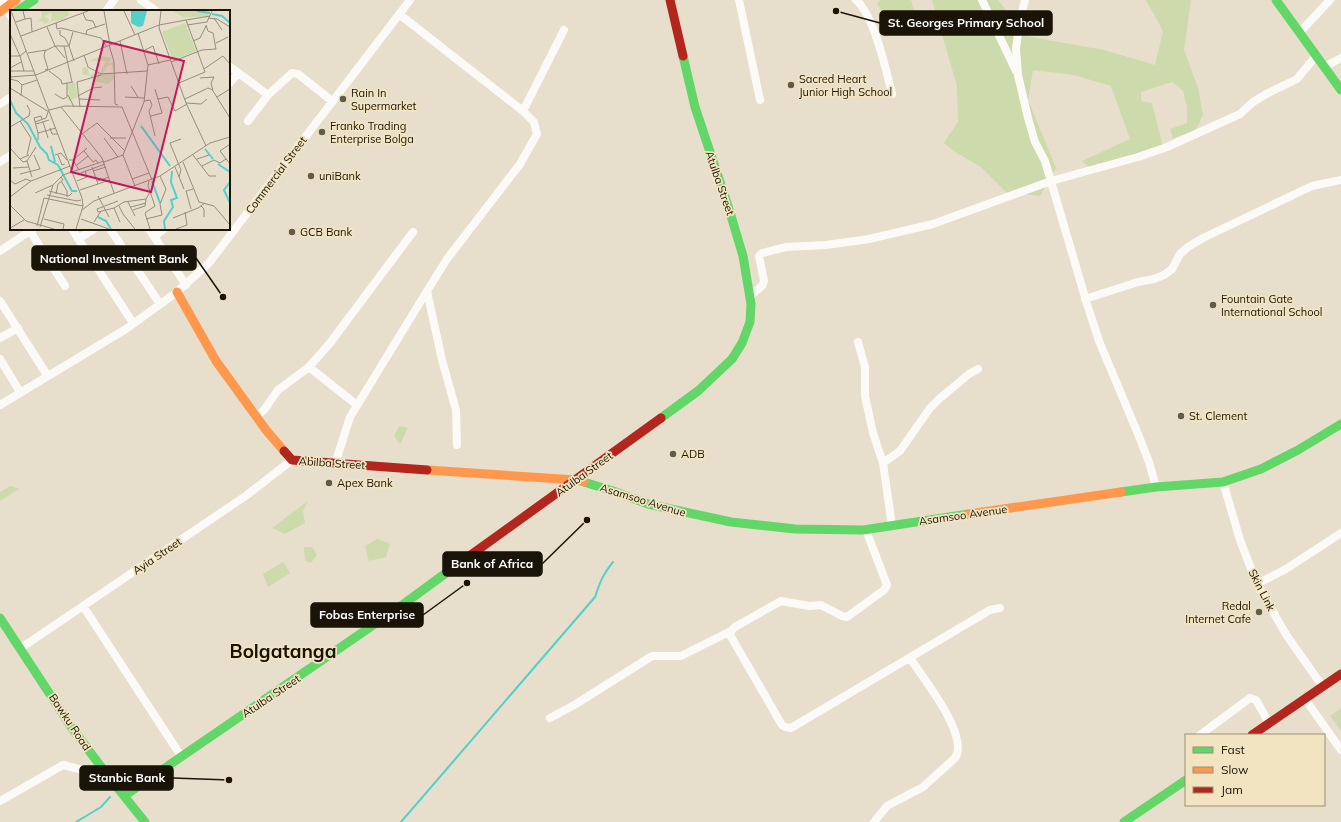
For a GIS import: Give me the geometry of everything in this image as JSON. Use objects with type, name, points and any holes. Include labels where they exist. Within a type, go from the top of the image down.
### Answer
[{"type":"main road","points":[[0,22],[16,0]]},
{"type":"main road","points":[[10,10],[34,0]]},
{"type":"main road","name":"Atulba Street","points":[[124,796],[401,606],[698,391],[732,359],[742,343],[750,322],[752,304],[743,256],[695,107],[670,0]]},
{"type":"main road","points":[[1276,0],[1341,90]]},
{"type":"main road","name":"Abilba Street","points":[[177,292],[216,361],[266,430],[292,460],[576,480]]},
{"type":"main road","name":"Asamsoo Avenue","points":[[576,480],[613,491],[648,504],[731,522],[795,529],[866,530],[1156,487],[1223,482],[1261,469],[1298,450],[1341,424]]},
{"type":"main road","name":"Bawku Road","points":[[0,618],[21,648],[71,727],[145,822]]},
{"type":"main road","points":[[1253,734],[1341,674]]},
{"type":"main road","points":[[1124,822],[1185,781]]},
{"type":"street","points":[[107,10],[114,0]]},
{"type":"street","name":"Commercial Street","points":[[0,405],[133,324],[186,285],[224,245],[410,0]]},
{"type":"street","points":[[739,0],[760,100]]},
{"type":"street","points":[[856,0],[861,4],[875,31],[892,94]]},
{"type":"street","points":[[982,0],[1018,75]]},
{"type":"street","points":[[1025,0],[1018,25],[1016,49],[1018,75],[1028,118],[1035,142],[1045,161],[1085,299],[1099,341],[1149,462],[1156,487]]},
{"type":"street","points":[[1299,33],[1330,0]]},
{"type":"street","points":[[144,5],[154,10]]},
{"type":"street","points":[[335,464],[348,423],[427,291],[447,259],[520,164],[537,134],[534,122],[523,111],[399,14]]},
{"type":"street","points":[[523,111],[564,30]]},
{"type":"street","points":[[750,296],[762,286],[764,281],[759,256],[762,253],[786,248],[826,245],[869,239],[932,224],[1051,181],[1138,157],[1167,147],[1240,114],[1253,102],[1297,79],[1316,56]]},
{"type":"street","points":[[1324,67],[1341,58]]},
{"type":"street","points":[[230,67],[268,95]]},
{"type":"street","points":[[230,83],[238,73]]},
{"type":"street","points":[[248,121],[268,95],[292,73],[298,74],[332,101]]},
{"type":"street","points":[[0,104],[10,97]]},
{"type":"street","points":[[0,162],[10,156]]},
{"type":"street","points":[[1085,299],[1164,275],[1172,269],[1180,254],[1203,238],[1312,186],[1341,180]]},
{"type":"street","points":[[0,251],[32,230],[65,286]]},
{"type":"street","points":[[73,230],[133,324]]},
{"type":"street","points":[[78,239],[92,230]]},
{"type":"street","points":[[111,230],[160,304]]},
{"type":"street","points":[[150,230],[186,285]]},
{"type":"street","points":[[154,237],[163,230]]},
{"type":"street","points":[[257,416],[264,410],[278,390],[309,367],[330,343],[413,232]]},
{"type":"street","points":[[427,291],[442,360],[456,410],[457,445]]},
{"type":"street","points":[[0,301],[48,375]]},
{"type":"street","points":[[0,338],[18,328]]},
{"type":"street","points":[[858,342],[865,367],[865,396],[873,433],[883,463],[892,526]]},
{"type":"street","points":[[0,359],[20,392]]},
{"type":"street","points":[[309,367],[358,405]]},
{"type":"street","points":[[883,463],[900,451],[930,408],[939,399],[969,374],[978,369]]},
{"type":"street","name":"Ayia Street","points":[[21,648],[247,495],[292,460]]},
{"type":"street","name":"Skin Link","points":[[1223,482],[1240,540],[1258,584],[1287,636],[1323,687]]},
{"type":"street","points":[[550,718],[576,704],[652,656],[681,656],[731,631],[735,627],[781,601],[809,606],[821,605],[847,617],[886,588],[886,581],[866,530]]},
{"type":"street","points":[[1258,584],[1286,569],[1341,533]]},
{"type":"street","points":[[83,606],[181,756]]},
{"type":"street","points":[[731,631],[730,636],[782,725],[788,728],[795,727],[990,610],[1000,608]]},
{"type":"street","points":[[874,822],[893,802],[923,787],[955,758],[958,752],[957,741],[950,718],[910,658]]},
{"type":"street","points":[[1201,734],[1250,698],[1256,700],[1269,723]]},
{"type":"street","points":[[1305,699],[1341,750]]},
{"type":"street","points":[[0,801],[63,765],[95,773],[103,770]]},
{"type":"green space","points":[[880,0],[911,0],[916,17],[890,24],[877,4]]},
{"type":"green space","points":[[932,0],[998,0],[1025,36],[1104,50],[1155,65],[1163,31],[1146,0],[1191,0],[1184,50],[1198,88],[1203,115],[1195,131],[1173,138],[1170,129],[1187,123],[1187,107],[1183,91],[1172,82],[1141,92],[1141,101],[1152,103],[1163,147],[1093,170],[1082,161],[1130,139],[1111,86],[1074,75],[1033,70],[1028,100],[1056,168],[1040,196],[1006,192],[981,167],[955,152],[944,143],[958,122],[957,86]]},
{"type":"green space","points":[[399,426],[408,428],[400,444],[394,436]]},
{"type":"green space","points":[[11,486],[19,489],[0,501],[0,492]]},
{"type":"green space","points":[[308,501],[303,511],[305,523],[285,534],[272,528]]},
{"type":"green space","points":[[377,539],[390,544],[386,557],[369,561],[365,546]]},
{"type":"green space","points":[[304,547],[312,547],[317,555],[311,563],[305,561]]},
{"type":"green space","points":[[283,562],[290,573],[268,587],[263,574]]},
{"type":"green space","points":[[1341,708],[1341,731],[1330,716]]},
{"type":"waterway","points":[[401,822],[595,597],[602,578],[613,562]]},
{"type":"waterway","points":[[76,822],[101,807],[110,797]]},
{"type":"traffic: fast","points":[[19,10],[34,0]]},
{"type":"traffic: fast","points":[[1276,0],[1341,90]]},
{"type":"traffic: fast","points":[[661,418],[698,391],[732,359],[742,343],[750,322],[751,304],[743,256],[695,107],[683,56]]},
{"type":"traffic: fast","points":[[1121,492],[1156,487],[1223,482],[1261,469],[1298,450],[1341,424]]},
{"type":"traffic: fast","points":[[584,482],[648,504],[731,522],[795,529],[863,530],[969,514]]},
{"type":"traffic: fast","points":[[124,796],[401,606],[450,570]]},
{"type":"traffic: fast","points":[[0,618],[72,728],[145,822]]},
{"type":"traffic: fast","points":[[1124,822],[1185,781]]},
{"type":"traffic: slow","points":[[0,12],[16,0]]},
{"type":"traffic: slow","points":[[177,292],[216,361],[266,430],[284,451]]},
{"type":"traffic: slow","points":[[427,470],[576,480],[584,482]]},
{"type":"traffic: slow","points":[[969,514],[1121,492]]},
{"type":"traffic: jam","points":[[670,0],[683,56]]},
{"type":"traffic: jam","points":[[450,570],[661,418]]},
{"type":"traffic: jam","points":[[284,451],[292,460],[427,470]]},
{"type":"traffic: jam","points":[[1253,734],[1341,674]]},
{"type":"place","name":"St. Georges Primary School","points":[[836,11]]},
{"type":"place","name":"Sacred Heart Junior High School","points":[[791,85]]},
{"type":"place","name":"Rain In Supermarket","points":[[343,99]]},
{"type":"place","name":"Franko Trading Enterprise Bolga","points":[[322,132]]},
{"type":"place","name":"uniBank","points":[[311,176]]},
{"type":"place","name":"GCB Bank","points":[[292,232]]},
{"type":"place","name":"National Investment Bank","points":[[223,297]]},
{"type":"place","name":"Fountain Gate International School","points":[[1213,305]]},
{"type":"place","name":"St. Clement","points":[[1181,416]]},
{"type":"place","name":"ADB","points":[[673,454]]},
{"type":"place","name":"Apex Bank","points":[[329,483]]},
{"type":"place","name":"Bank of Africa","points":[[587,520]]},
{"type":"place","name":"Fobas Enterprise","points":[[467,583]]},
{"type":"place","name":"Redal Internet Cafe","points":[[1259,612]]},
{"type":"place","name":"Stanbic Bank","points":[[229,780]]},
{"type":"district","name":"Bolgatanga","points":[[283,651]]}]
